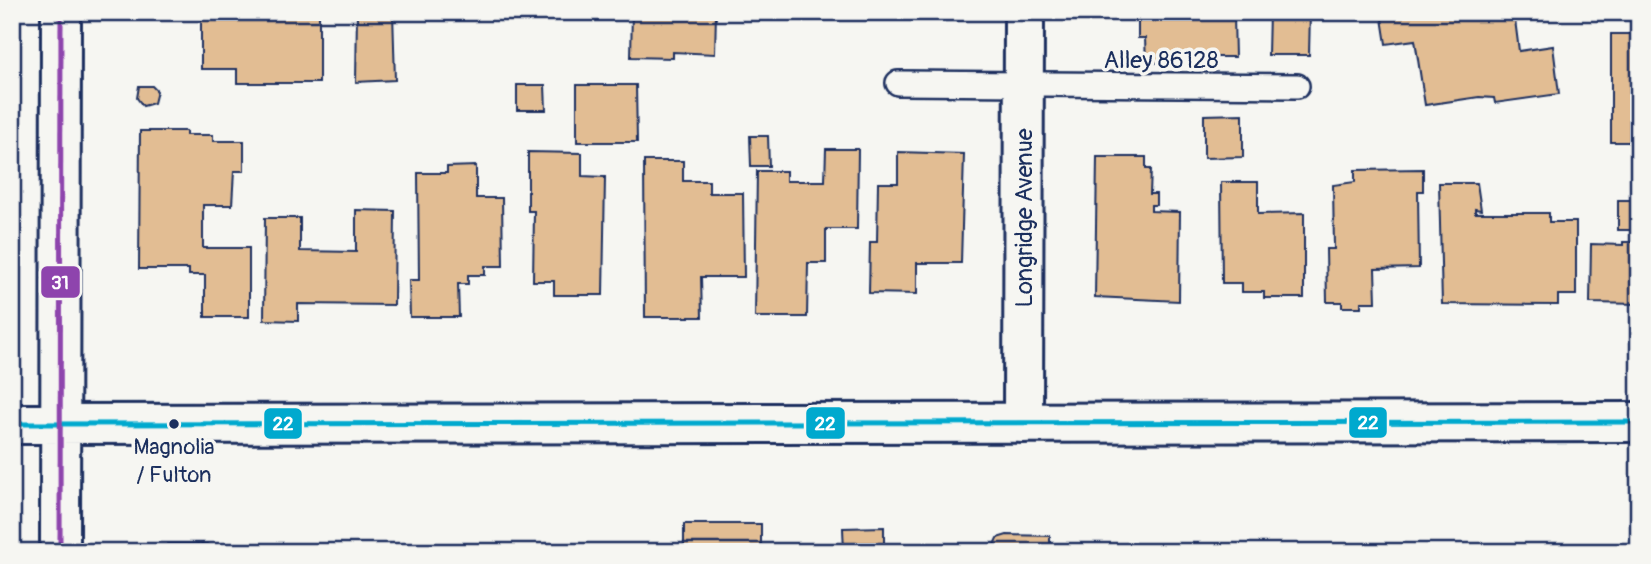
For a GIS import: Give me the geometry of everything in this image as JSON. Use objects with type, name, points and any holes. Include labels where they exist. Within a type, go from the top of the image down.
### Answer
[{"type":"main road","points":[[60,552],[61,12]]},
{"type":"main road","name":"Longridge Avenue","points":[[1023,423],[1024,12]]},
{"type":"main road","points":[[12,424],[1639,422]]},
{"type":"lane","name":"Alley 86128","points":[[898,83],[1297,86]]},
{"type":"building","points":[[201,12],[319,12],[319,83],[237,83],[237,69],[201,69]]},
{"type":"building","points":[[357,12],[393,12],[395,80],[356,82]]},
{"type":"building","points":[[632,12],[716,12],[715,54],[673,52],[673,58],[631,57]]},
{"type":"building","points":[[919,12],[964,12],[964,20],[919,21]]},
{"type":"building","points":[[1124,12],[1248,12],[1248,17],[1234,17],[1235,57],[1212,57],[1212,53],[1175,54],[1175,62],[1146,63],[1145,38],[1138,38],[1138,18],[1124,18]]},
{"type":"building","points":[[1269,12],[1310,12],[1309,55],[1268,55]]},
{"type":"building","points":[[1381,12],[1514,12],[1519,51],[1553,46],[1559,94],[1495,103],[1494,98],[1479,97],[1425,105],[1415,40],[1386,44]]},
{"type":"building","points":[[1611,34],[1639,34],[1639,142],[1611,142]]},
{"type":"building","points":[[517,85],[545,85],[546,110],[517,110]]},
{"type":"building","points":[[577,85],[636,85],[637,142],[577,142]]},
{"type":"building","points":[[139,86],[152,86],[157,91],[154,103],[143,106],[137,98]]},
{"type":"building","points":[[1243,114],[1243,157],[1204,158],[1204,115]]},
{"type":"building","points":[[140,131],[186,131],[186,135],[213,135],[213,141],[244,141],[244,171],[234,171],[232,205],[203,205],[203,248],[249,248],[249,317],[205,317],[205,275],[189,275],[189,269],[139,269]]},
{"type":"building","points":[[750,136],[768,136],[769,166],[751,166]]},
{"type":"building","points":[[826,149],[858,149],[857,229],[826,229],[826,263],[808,263],[807,317],[755,317],[757,171],[786,171],[786,181],[825,181]]},
{"type":"building","points":[[528,152],[582,153],[582,176],[605,177],[603,295],[554,295],[554,281],[533,281],[534,211],[528,211]]},
{"type":"building","points":[[898,152],[964,154],[961,263],[917,263],[917,294],[869,293],[870,242],[877,242],[878,183],[898,183]]},
{"type":"building","points":[[1097,157],[1146,157],[1146,169],[1151,169],[1150,194],[1156,194],[1156,205],[1151,205],[1151,211],[1180,212],[1179,301],[1095,297]]},
{"type":"building","points":[[644,161],[683,161],[683,181],[709,181],[709,193],[743,193],[744,277],[701,277],[702,317],[645,317]]},
{"type":"building","points":[[476,166],[476,198],[502,198],[503,266],[485,266],[485,275],[468,275],[468,284],[458,284],[459,317],[410,317],[409,280],[419,280],[418,173],[447,173],[447,167]]},
{"type":"building","points":[[1423,169],[1423,191],[1418,191],[1419,268],[1375,269],[1376,302],[1361,302],[1361,307],[1342,307],[1342,302],[1327,302],[1326,249],[1334,249],[1333,185],[1355,182],[1355,170]]},
{"type":"building","points":[[1221,182],[1258,182],[1258,214],[1304,213],[1304,298],[1264,298],[1264,292],[1242,292],[1242,283],[1222,283]]},
{"type":"building","points":[[1439,183],[1477,183],[1481,210],[1475,209],[1475,213],[1549,213],[1549,222],[1576,222],[1576,295],[1558,295],[1558,305],[1442,304]]},
{"type":"building","points":[[1618,200],[1639,200],[1639,230],[1618,230]]},
{"type":"building","points":[[356,210],[395,211],[394,305],[298,304],[298,321],[264,320],[265,218],[300,218],[300,251],[356,252]]},
{"type":"building","points":[[1623,242],[1639,242],[1639,304],[1590,303],[1591,244],[1623,245]]},
{"type":"building","points":[[684,524],[761,524],[761,552],[684,552]]},
{"type":"building","points":[[884,527],[884,552],[844,552],[843,528]]},
{"type":"building","points":[[1007,535],[1050,536],[1050,552],[967,552],[967,545],[994,545],[997,538]]},
{"type":"building","points":[[168,544],[207,544],[216,550],[243,550],[250,544],[281,545],[286,552],[168,552]]},
{"type":"building","points":[[1137,547],[1203,547],[1203,552],[1137,552]]},
{"type":"building","points":[[1487,548],[1513,548],[1513,552],[1487,552]]},
{"type":"building","points":[[1559,549],[1583,549],[1583,552],[1559,552]]},
{"type":"transit line","name":"31","points":[[60,552],[61,12]]},
{"type":"transit line","name":"22","points":[[12,424],[1639,422]]},
{"type":"place","name":"Magnolia / Fulton","points":[[174,424]]}]
